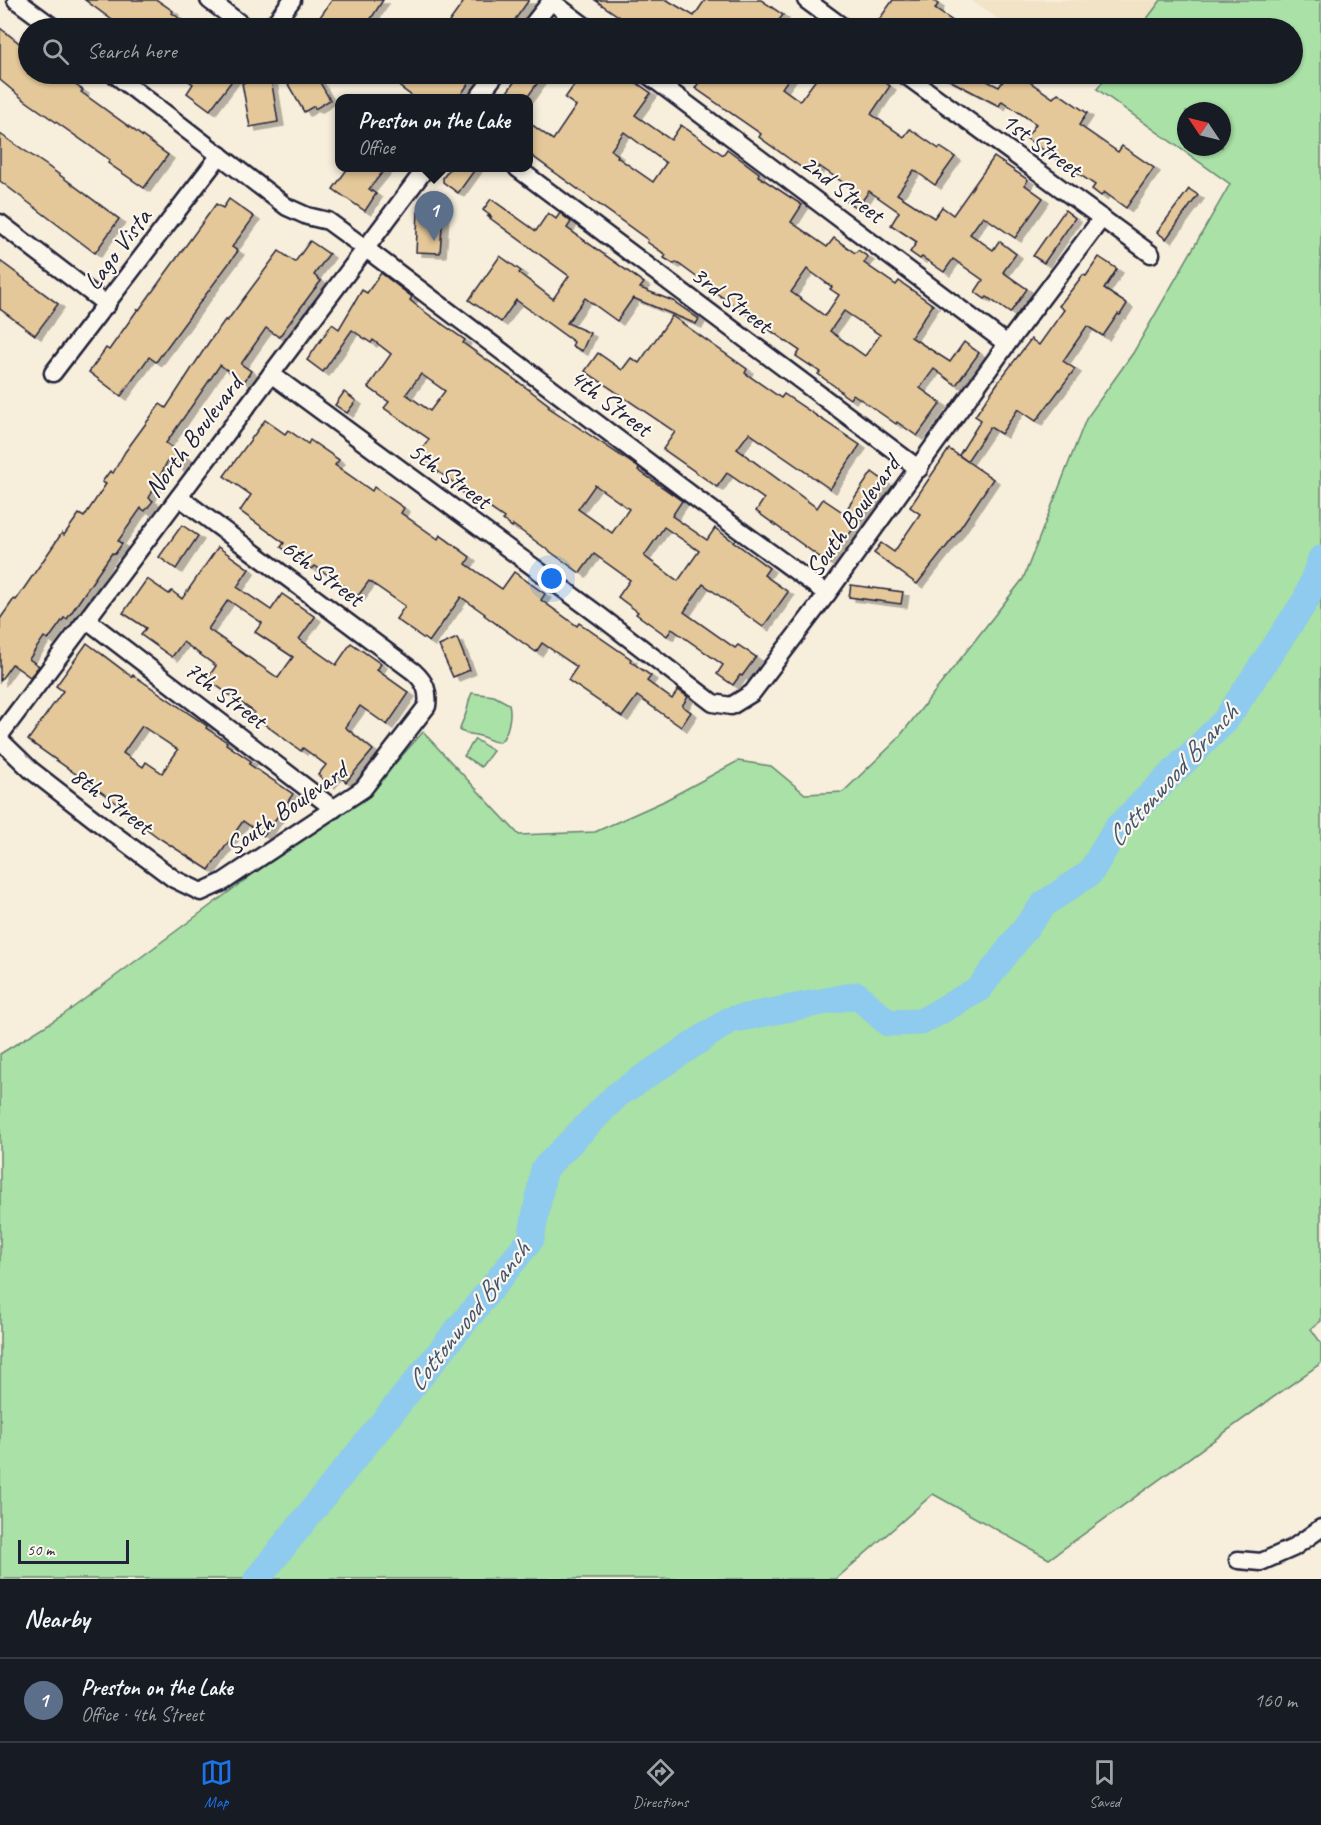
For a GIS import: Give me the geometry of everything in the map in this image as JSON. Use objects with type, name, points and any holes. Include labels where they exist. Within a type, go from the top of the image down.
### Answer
[{"type":"street","points":[[16,0],[40,18]]},
{"type":"street","points":[[209,0],[233,18]]},
{"type":"street","points":[[278,18],[292,0]]},
{"type":"street","points":[[806,0],[830,18]]},
{"type":"street","points":[[538,18],[551,1],[574,18]]},
{"type":"street","name":"4th Street","points":[[127,84],[287,207],[328,222],[365,248],[701,502],[827,594]]},
{"type":"street","name":"2nd Street","points":[[660,84],[1007,344]]},
{"type":"street","name":"1st Street","points":[[918,84],[1151,254]]},
{"type":"street","name":"Lago Vista","points":[[53,373],[220,155]]},
{"type":"street","name":"North Boulevard","points":[[0,738],[423,172]]},
{"type":"street","name":"3rd Street","points":[[522,172],[919,469]]},
{"type":"street","name":"South Boulevard","points":[[600,616],[712,703],[730,706],[752,693],[1102,218]]},
{"type":"street","points":[[0,223],[107,305]]},
{"type":"street","name":"5th Street","points":[[271,374],[600,616]]},
{"type":"street","name":"6th Street","points":[[179,497],[414,672],[424,681],[429,695]]},
{"type":"street","name":"7th Street","points":[[87,620],[334,809]]},
{"type":"street","name":"South Boulevard","points":[[201,892],[223,882],[363,789],[427,706],[429,695]]},
{"type":"street","name":"8th Street","points":[[0,738],[31,770],[103,826],[174,879],[201,892]]},
{"type":"street","points":[[1238,1560],[1261,1562],[1293,1548],[1321,1528]]},
{"type":"shaded area","points":[[971,0],[1161,0],[1148,18],[997,18]]},
{"type":"green space","points":[[1161,0],[1321,0],[1321,1321],[1311,1329],[1321,1343],[1321,1363],[1049,1559],[933,1494],[836,1579],[0,1579],[0,1054],[63,1015],[253,874],[332,819],[383,777],[423,732],[519,835],[595,832],[662,802],[738,761],[771,766],[805,794],[843,792],[896,741],[1023,579],[1086,419],[1133,353],[1230,184],[1191,156],[1231,156],[1231,102],[1177,102],[1177,146],[1097,89],[1101,84],[1303,84],[1303,18],[1148,18]]},
{"type":"green space","points":[[472,693],[494,696],[509,704],[509,724],[500,742],[460,731]]},
{"type":"green space","points":[[475,739],[493,751],[481,767],[464,756]]},
{"type":"building","points":[[85,0],[157,0],[179,18],[109,18]]},
{"type":"building","points":[[332,0],[383,0],[371,18],[320,17]]},
{"type":"building","points":[[465,0],[529,0],[516,18],[452,18]]},
{"type":"building","points":[[595,0],[667,0],[694,16],[705,0],[761,0],[783,15],[781,18],[621,18]]},
{"type":"building","points":[[893,0],[932,0],[938,4],[935,9],[948,18],[880,18]]},
{"type":"building","points":[[0,28],[18,42],[18,84],[74,84],[83,90],[81,92],[168,155],[144,188],[108,163],[110,160],[23,99],[0,80]]},
{"type":"building","points":[[193,84],[230,84],[210,110],[187,93]]},
{"type":"building","points":[[242,84],[272,84],[278,122],[250,127]]},
{"type":"building","points":[[288,84],[321,84],[330,100],[315,109],[314,106],[304,112]]},
{"type":"building","points":[[402,84],[468,84],[461,94],[409,94],[400,87]]},
{"type":"building","points":[[513,84],[537,84],[530,94],[506,94]]},
{"type":"building","points":[[575,84],[638,84],[651,93],[635,115],[671,140],[681,125],[723,155],[727,149],[759,173],[758,176],[802,205],[791,222],[827,247],[834,238],[855,253],[858,250],[868,257],[864,263],[896,285],[899,281],[933,305],[911,337],[950,362],[964,342],[979,353],[956,385],[934,369],[920,388],[941,403],[917,436],[853,394],[850,399],[840,392],[818,374],[820,372],[796,356],[800,351],[709,288],[676,262],[674,264],[664,258],[666,255],[647,242],[648,240],[533,157],[533,126],[553,140],[576,106],[565,98]],"holes":[[[624,132],[666,163],[653,182],[617,157],[618,155],[611,150]],[[807,269],[839,295],[825,316],[791,292]],[[844,311],[880,335],[865,356],[830,331]]]},
{"type":"building","points":[[698,84],[785,84],[782,88],[800,101],[813,84],[887,84],[890,86],[871,114],[904,137],[910,129],[955,157],[935,185],[914,170],[897,194],[934,218],[942,207],[953,215],[994,157],[1028,180],[1025,185],[1043,198],[1015,238],[983,216],[970,234],[993,250],[999,241],[1016,254],[1003,272],[1027,289],[1010,313],[987,297],[985,299],[975,292],[983,280],[953,259],[944,272],[910,252],[917,242],[891,225],[899,212],[869,191],[857,208],[846,201],[854,190],[819,166],[813,176],[759,137],[761,134],[695,88]]},
{"type":"building","points":[[957,84],[993,84],[999,87],[1001,84],[1033,84],[1053,98],[1058,93],[1087,113],[1079,125],[1118,152],[1122,146],[1154,168],[1126,208],[1104,192],[1101,196],[1092,189],[1095,185],[1026,138],[1036,124],[1002,101],[999,106]]},
{"type":"building","points":[[0,134],[119,219],[95,253],[0,181]]},
{"type":"building","points":[[345,172],[383,172],[369,189],[376,194],[365,211],[333,189]]},
{"type":"building","points":[[447,172],[473,172],[458,193],[443,182]]},
{"type":"building","points":[[1189,189],[1198,195],[1166,239],[1157,232]]},
{"type":"building","points":[[229,199],[254,217],[232,247],[238,251],[156,362],[149,357],[121,396],[89,372],[106,348],[109,350],[216,204],[223,208]]},
{"type":"building","points":[[491,199],[536,231],[548,213],[556,219],[560,213],[571,222],[567,228],[644,283],[640,288],[673,301],[699,319],[696,324],[633,298],[617,321],[585,298],[567,323],[590,333],[582,351],[572,346],[574,342],[516,300],[501,322],[469,300],[500,256],[553,299],[569,276],[487,216],[492,217],[483,210]]},
{"type":"building","points":[[1065,210],[1075,218],[1044,263],[1033,256]]},
{"type":"building","points":[[418,212],[443,213],[440,253],[416,252]]},
{"type":"building","points":[[310,241],[329,254],[314,275],[321,281],[279,337],[266,328],[241,364],[251,371],[244,382],[220,365],[166,443],[186,457],[178,467],[168,460],[149,498],[153,501],[145,511],[141,508],[118,541],[122,544],[115,554],[112,553],[67,619],[64,618],[48,640],[44,637],[29,659],[39,666],[30,677],[12,664],[0,681],[0,619],[14,599],[16,600],[62,533],[64,535],[79,514],[84,517],[106,484],[102,482],[110,471],[113,473],[125,452],[160,404],[166,408],[209,342],[279,251],[295,262]]},
{"type":"building","points":[[1099,257],[1117,269],[1104,289],[1127,304],[1120,315],[1118,314],[1103,336],[1087,326],[1063,361],[1075,369],[1036,421],[1018,409],[1001,434],[990,427],[967,461],[959,455],[981,420],[975,416],[1031,339],[1039,345],[1064,310],[1059,306],[1083,275],[1086,276]]},
{"type":"building","points":[[0,261],[58,304],[35,335],[0,309]]},
{"type":"building","points":[[381,273],[412,297],[410,300],[422,310],[465,340],[463,343],[528,389],[549,405],[548,407],[639,468],[638,470],[682,501],[672,516],[707,540],[715,528],[769,568],[764,575],[788,592],[763,627],[703,584],[684,612],[735,648],[738,645],[756,657],[733,685],[717,674],[723,665],[672,629],[667,636],[636,614],[638,612],[618,597],[630,580],[594,554],[580,573],[513,525],[512,527],[503,520],[504,518],[468,493],[465,495],[453,482],[417,457],[429,439],[384,408],[389,402],[368,387],[391,354],[373,340],[371,343],[352,330],[323,372],[307,360],[332,324],[339,329],[362,290],[367,293]],"holes":[[[421,374],[445,391],[430,411],[406,394]],[[595,485],[629,509],[612,533],[578,509]],[[664,527],[699,551],[678,581],[644,556]]]},
{"type":"building","points":[[672,316],[747,369],[745,373],[781,398],[784,394],[860,445],[830,489],[749,433],[737,449],[817,508],[823,499],[844,513],[872,472],[887,483],[828,563],[756,511],[764,499],[727,473],[717,487],[663,449],[675,432],[585,371],[598,353],[622,370],[631,358],[639,363]]},
{"type":"building","points":[[344,392],[356,401],[347,413],[335,405]]},
{"type":"building","points":[[265,420],[285,434],[288,430],[308,444],[310,440],[339,460],[335,465],[372,491],[374,487],[404,508],[401,513],[438,539],[440,535],[470,557],[466,564],[502,589],[514,572],[545,594],[541,600],[577,626],[579,623],[631,659],[630,661],[651,676],[647,681],[672,699],[678,690],[688,697],[682,706],[691,712],[681,727],[637,696],[622,717],[568,680],[577,667],[542,643],[536,652],[461,597],[429,642],[396,619],[405,606],[369,581],[358,596],[315,566],[312,569],[281,547],[284,543],[240,511],[251,495],[224,476]]},
{"type":"building","points":[[949,449],[993,479],[954,537],[917,584],[874,553],[881,543],[894,552],[920,514],[910,507]]},
{"type":"building","points":[[182,525],[198,536],[176,569],[159,557]]},
{"type":"building","points":[[218,547],[249,569],[237,587],[271,610],[282,594],[315,617],[299,639],[336,665],[351,643],[381,664],[377,670],[409,693],[387,725],[360,706],[345,727],[373,750],[346,782],[337,774],[329,784],[318,775],[326,765],[303,748],[301,751],[252,715],[254,712],[207,679],[216,666],[183,642],[172,657],[141,635],[146,628],[123,613],[147,579],[169,594],[172,591],[182,599]],"holes":[[[228,600],[262,623],[255,632],[293,657],[278,678],[208,629]]]},
{"type":"building","points":[[851,585],[903,592],[901,604],[849,597]]},
{"type":"building","points":[[457,638],[470,670],[453,677],[439,646]]},
{"type":"building","points":[[87,643],[132,677],[133,675],[207,726],[206,728],[227,742],[226,744],[251,761],[249,764],[293,794],[264,836],[243,821],[209,870],[159,838],[116,806],[118,804],[28,740],[63,691],[56,686]],"holes":[[[142,726],[178,750],[162,773],[146,762],[143,767],[123,753]]]},
{"type":"waterway","name":"Cottonwood Branch","points":[[257,1579],[531,1239],[544,1169],[617,1095],[730,1020],[857,995],[888,1023],[921,1022],[979,989],[1044,904],[1090,873],[1117,828],[1225,721],[1306,600],[1321,559]]},
{"type":"place","name":"Preston on the Lake","points":[[434,241]]}]
